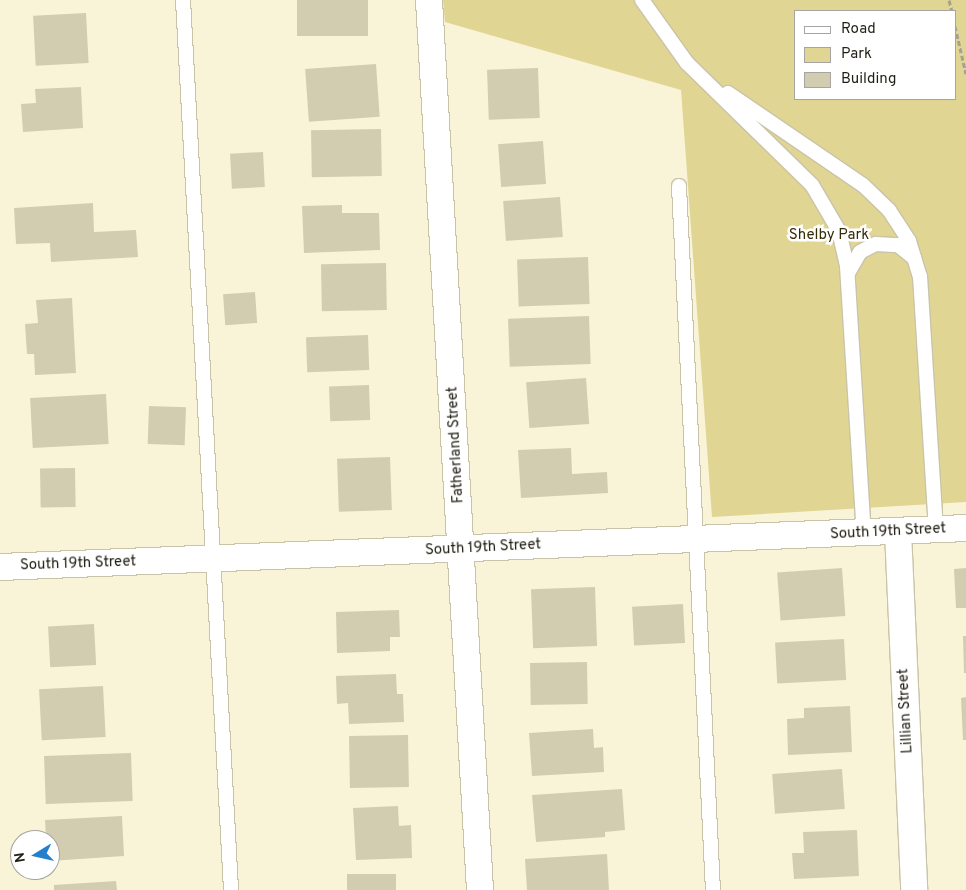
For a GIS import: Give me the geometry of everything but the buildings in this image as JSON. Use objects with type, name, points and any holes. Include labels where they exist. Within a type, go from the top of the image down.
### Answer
[{"type":"street","name":"Fatherland Street","points":[[429,0],[480,890]]},
{"type":"street","name":"South 19th Street","points":[[0,567],[698,538],[864,534],[966,528]]},
{"type":"street","name":"Lillian Street","points":[[898,532],[914,890]]},
{"type":"lane","points":[[183,0],[231,890]]},
{"type":"lane","points":[[642,0],[687,63],[817,192],[839,231],[848,284],[864,534]]},
{"type":"lane","points":[[687,63],[877,197],[909,241],[920,276],[936,529]]},
{"type":"lane","points":[[679,186],[698,538],[713,890]]},
{"type":"lane","points":[[848,284],[849,271],[855,258],[864,249],[881,243],[898,245],[910,252],[920,276]]},
{"type":"path","points":[[956,30],[966,74]]},
{"type":"green space","name":"Shelby Park","points":[[443,0],[966,0],[966,502],[712,517],[681,90],[445,22]]}]
